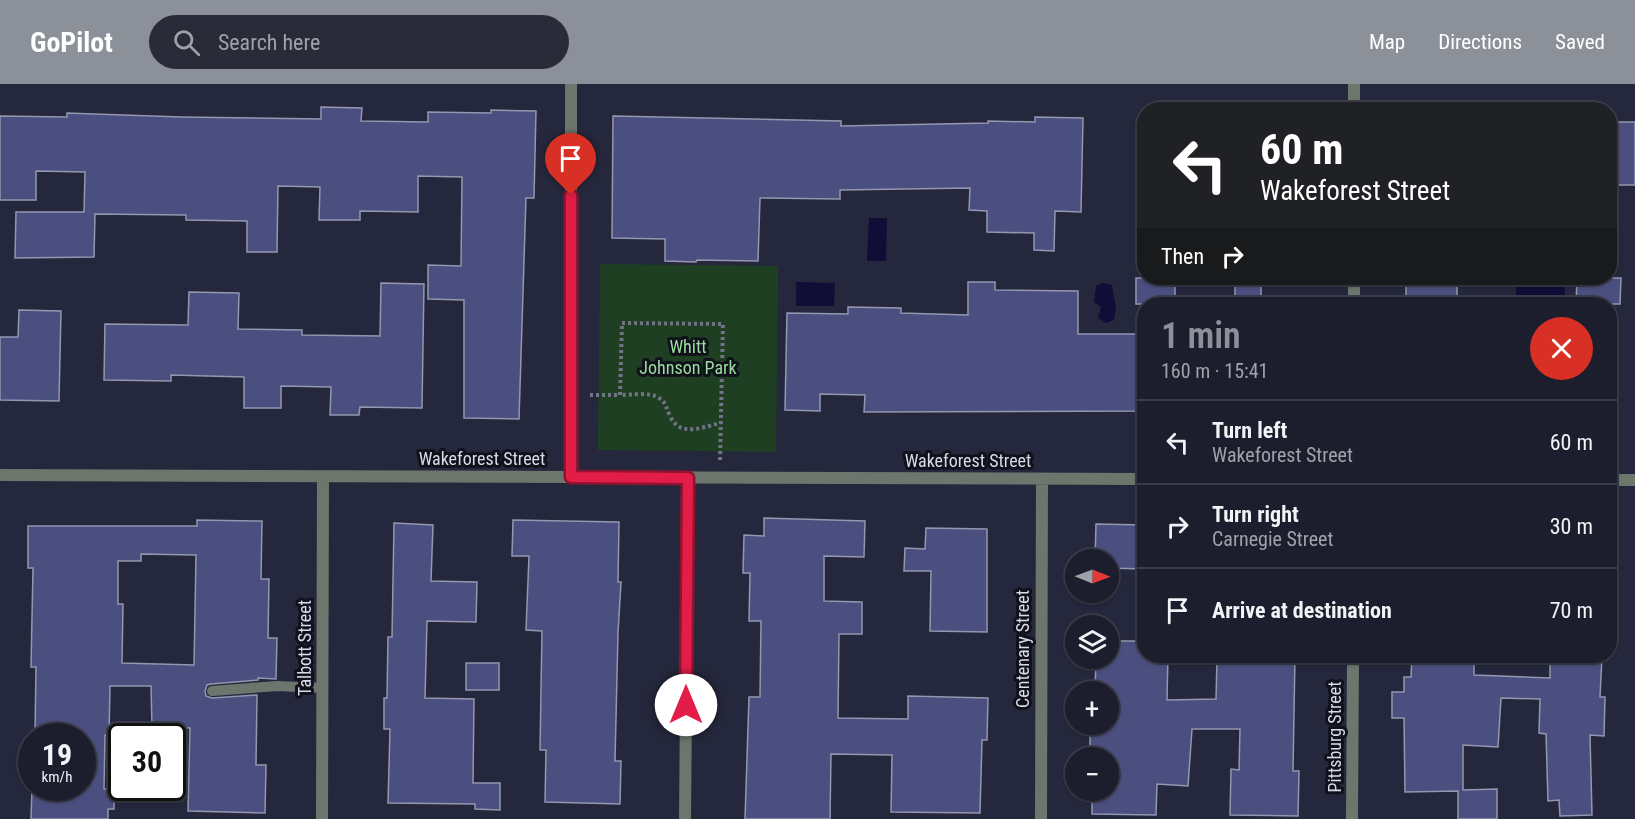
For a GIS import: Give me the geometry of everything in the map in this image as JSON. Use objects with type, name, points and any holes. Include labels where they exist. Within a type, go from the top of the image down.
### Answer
[{"type":"street","points":[[571,84],[571,477]]},
{"type":"street","points":[[1354,84],[1354,102]]},
{"type":"street","name":"Wakeforest Street","points":[[0,475],[1137,479]]},
{"type":"street","name":"Talbott Street","points":[[322,819],[323,477]]},
{"type":"street","points":[[685,819],[688,478]]},
{"type":"street","name":"Centenary Street","points":[[1041,819],[1042,479]]},
{"type":"street","points":[[1617,480],[1635,480]]},
{"type":"street","name":"Pittsburg Street","points":[[1352,819],[1353,663]]},
{"type":"lane","points":[[212,691],[278,686],[323,688]]},
{"type":"path","points":[[620,394],[622,323],[723,324],[720,478]]},
{"type":"path","points":[[571,395],[656,395],[665,403],[670,418],[681,428],[696,430],[720,423]]},
{"type":"green space","name":"Whitt Johnson Park","points":[[600,264],[778,266],[776,452],[598,450]]},
{"type":"shaded area","points":[[869,218],[887,218],[886,261],[867,261]]},
{"type":"shaded area","points":[[796,282],[835,283],[834,306],[796,306]]},
{"type":"shaded area","points":[[1103,283],[1112,285],[1116,308],[1114,320],[1106,323],[1098,318],[1101,307],[1094,302],[1096,286]]},
{"type":"shaded area","points":[[1516,285],[1565,285],[1565,297],[1516,297]]},
{"type":"building","points":[[321,107],[362,108],[361,121],[428,122],[428,112],[536,111],[534,198],[526,198],[519,419],[464,418],[464,300],[428,299],[428,265],[461,266],[462,177],[418,176],[418,212],[360,211],[360,220],[319,220],[320,187],[278,186],[277,252],[247,252],[247,221],[186,220],[186,215],[95,214],[94,257],[15,258],[16,212],[84,212],[85,172],[36,171],[36,200],[0,200],[0,116],[67,117],[67,113],[321,119]]},
{"type":"building","points":[[613,116],[841,121],[841,126],[988,123],[988,121],[1035,122],[1035,117],[1083,118],[1081,212],[1055,211],[1054,251],[1034,250],[1034,233],[987,232],[987,211],[969,210],[970,188],[840,190],[840,199],[760,198],[758,261],[665,261],[665,239],[612,238]]},
{"type":"building","points":[[1617,122],[1635,122],[1635,185],[1617,185]]},
{"type":"building","points":[[1136,278],[1137,285],[1175,285],[1175,297],[1137,297],[1136,304]]},
{"type":"building","points":[[1617,278],[1621,278],[1620,304],[1617,304],[1617,297],[1576,297],[1577,285],[1617,285]]},
{"type":"building","points":[[968,282],[995,282],[995,290],[1078,291],[1078,334],[1137,334],[1137,411],[864,412],[865,395],[820,394],[820,411],[785,410],[787,313],[848,314],[848,307],[901,308],[901,313],[968,315]]},
{"type":"building","points":[[381,283],[424,284],[422,408],[360,407],[359,415],[330,415],[331,387],[281,386],[281,408],[244,408],[244,377],[171,375],[171,381],[104,380],[105,324],[188,325],[189,292],[239,293],[238,329],[302,330],[302,335],[380,336]]},
{"type":"building","points":[[1235,285],[1261,285],[1261,297],[1235,297]]},
{"type":"building","points":[[1406,285],[1457,285],[1457,297],[1406,297]]},
{"type":"building","points":[[19,310],[61,311],[59,401],[0,400],[0,337],[18,337]]},
{"type":"building","points":[[764,518],[865,521],[864,557],[824,556],[824,601],[862,602],[862,634],[839,634],[838,718],[908,719],[908,696],[988,698],[987,740],[982,740],[980,813],[891,812],[892,755],[831,754],[830,819],[745,819],[749,697],[760,697],[761,621],[749,621],[750,573],[743,573],[744,535],[764,536]]},
{"type":"building","points":[[197,520],[262,521],[261,579],[269,579],[268,638],[277,638],[276,679],[258,678],[258,680],[211,684],[207,685],[205,691],[206,696],[212,698],[257,695],[256,765],[266,765],[265,813],[188,811],[190,728],[186,728],[186,723],[152,723],[151,686],[110,686],[109,723],[108,735],[105,735],[104,789],[108,789],[108,801],[114,801],[114,809],[108,809],[108,819],[31,819],[32,801],[96,801],[96,723],[35,723],[36,667],[31,667],[33,568],[28,568],[28,526],[197,526]],"holes":[[[141,554],[196,555],[194,665],[122,663],[123,604],[118,604],[118,561],[141,561]]]},
{"type":"building","points":[[513,520],[619,522],[618,582],[621,582],[615,761],[621,761],[620,804],[545,802],[546,750],[540,750],[542,631],[526,630],[529,556],[512,556]]},
{"type":"building","points":[[394,523],[433,525],[431,581],[477,582],[476,622],[427,621],[425,698],[474,699],[473,783],[500,783],[500,810],[475,809],[475,804],[388,803],[390,729],[384,729],[384,698],[387,698],[388,637],[392,637]]},
{"type":"building","points":[[1096,524],[1137,525],[1137,569],[1119,568],[1119,549],[1095,549]]},
{"type":"building","points":[[926,528],[987,529],[987,632],[930,631],[931,571],[904,571],[905,548],[925,549]]},
{"type":"building","points":[[1119,641],[1137,641],[1137,663],[1168,663],[1167,700],[1216,699],[1217,663],[1295,663],[1293,771],[1299,771],[1298,816],[1230,815],[1231,769],[1239,770],[1240,729],[1192,729],[1188,786],[1157,784],[1156,815],[1092,814],[1092,801],[1119,801],[1119,747],[1090,747],[1090,735],[1119,735],[1119,681],[1095,681],[1096,669],[1119,669]]},
{"type":"building","points":[[466,663],[499,663],[499,690],[466,690]]},
{"type":"building","points":[[1412,663],[1474,663],[1474,675],[1550,678],[1550,663],[1602,663],[1600,697],[1605,697],[1604,736],[1590,735],[1592,815],[1560,816],[1559,800],[1548,801],[1546,734],[1539,733],[1540,699],[1501,698],[1498,747],[1463,745],[1463,790],[1497,789],[1497,819],[1458,819],[1458,791],[1405,792],[1404,718],[1392,718],[1392,692],[1404,692],[1404,677],[1411,677]]},
{"type":"route","points":[[571,195],[571,477],[688,478],[686,705]]}]
